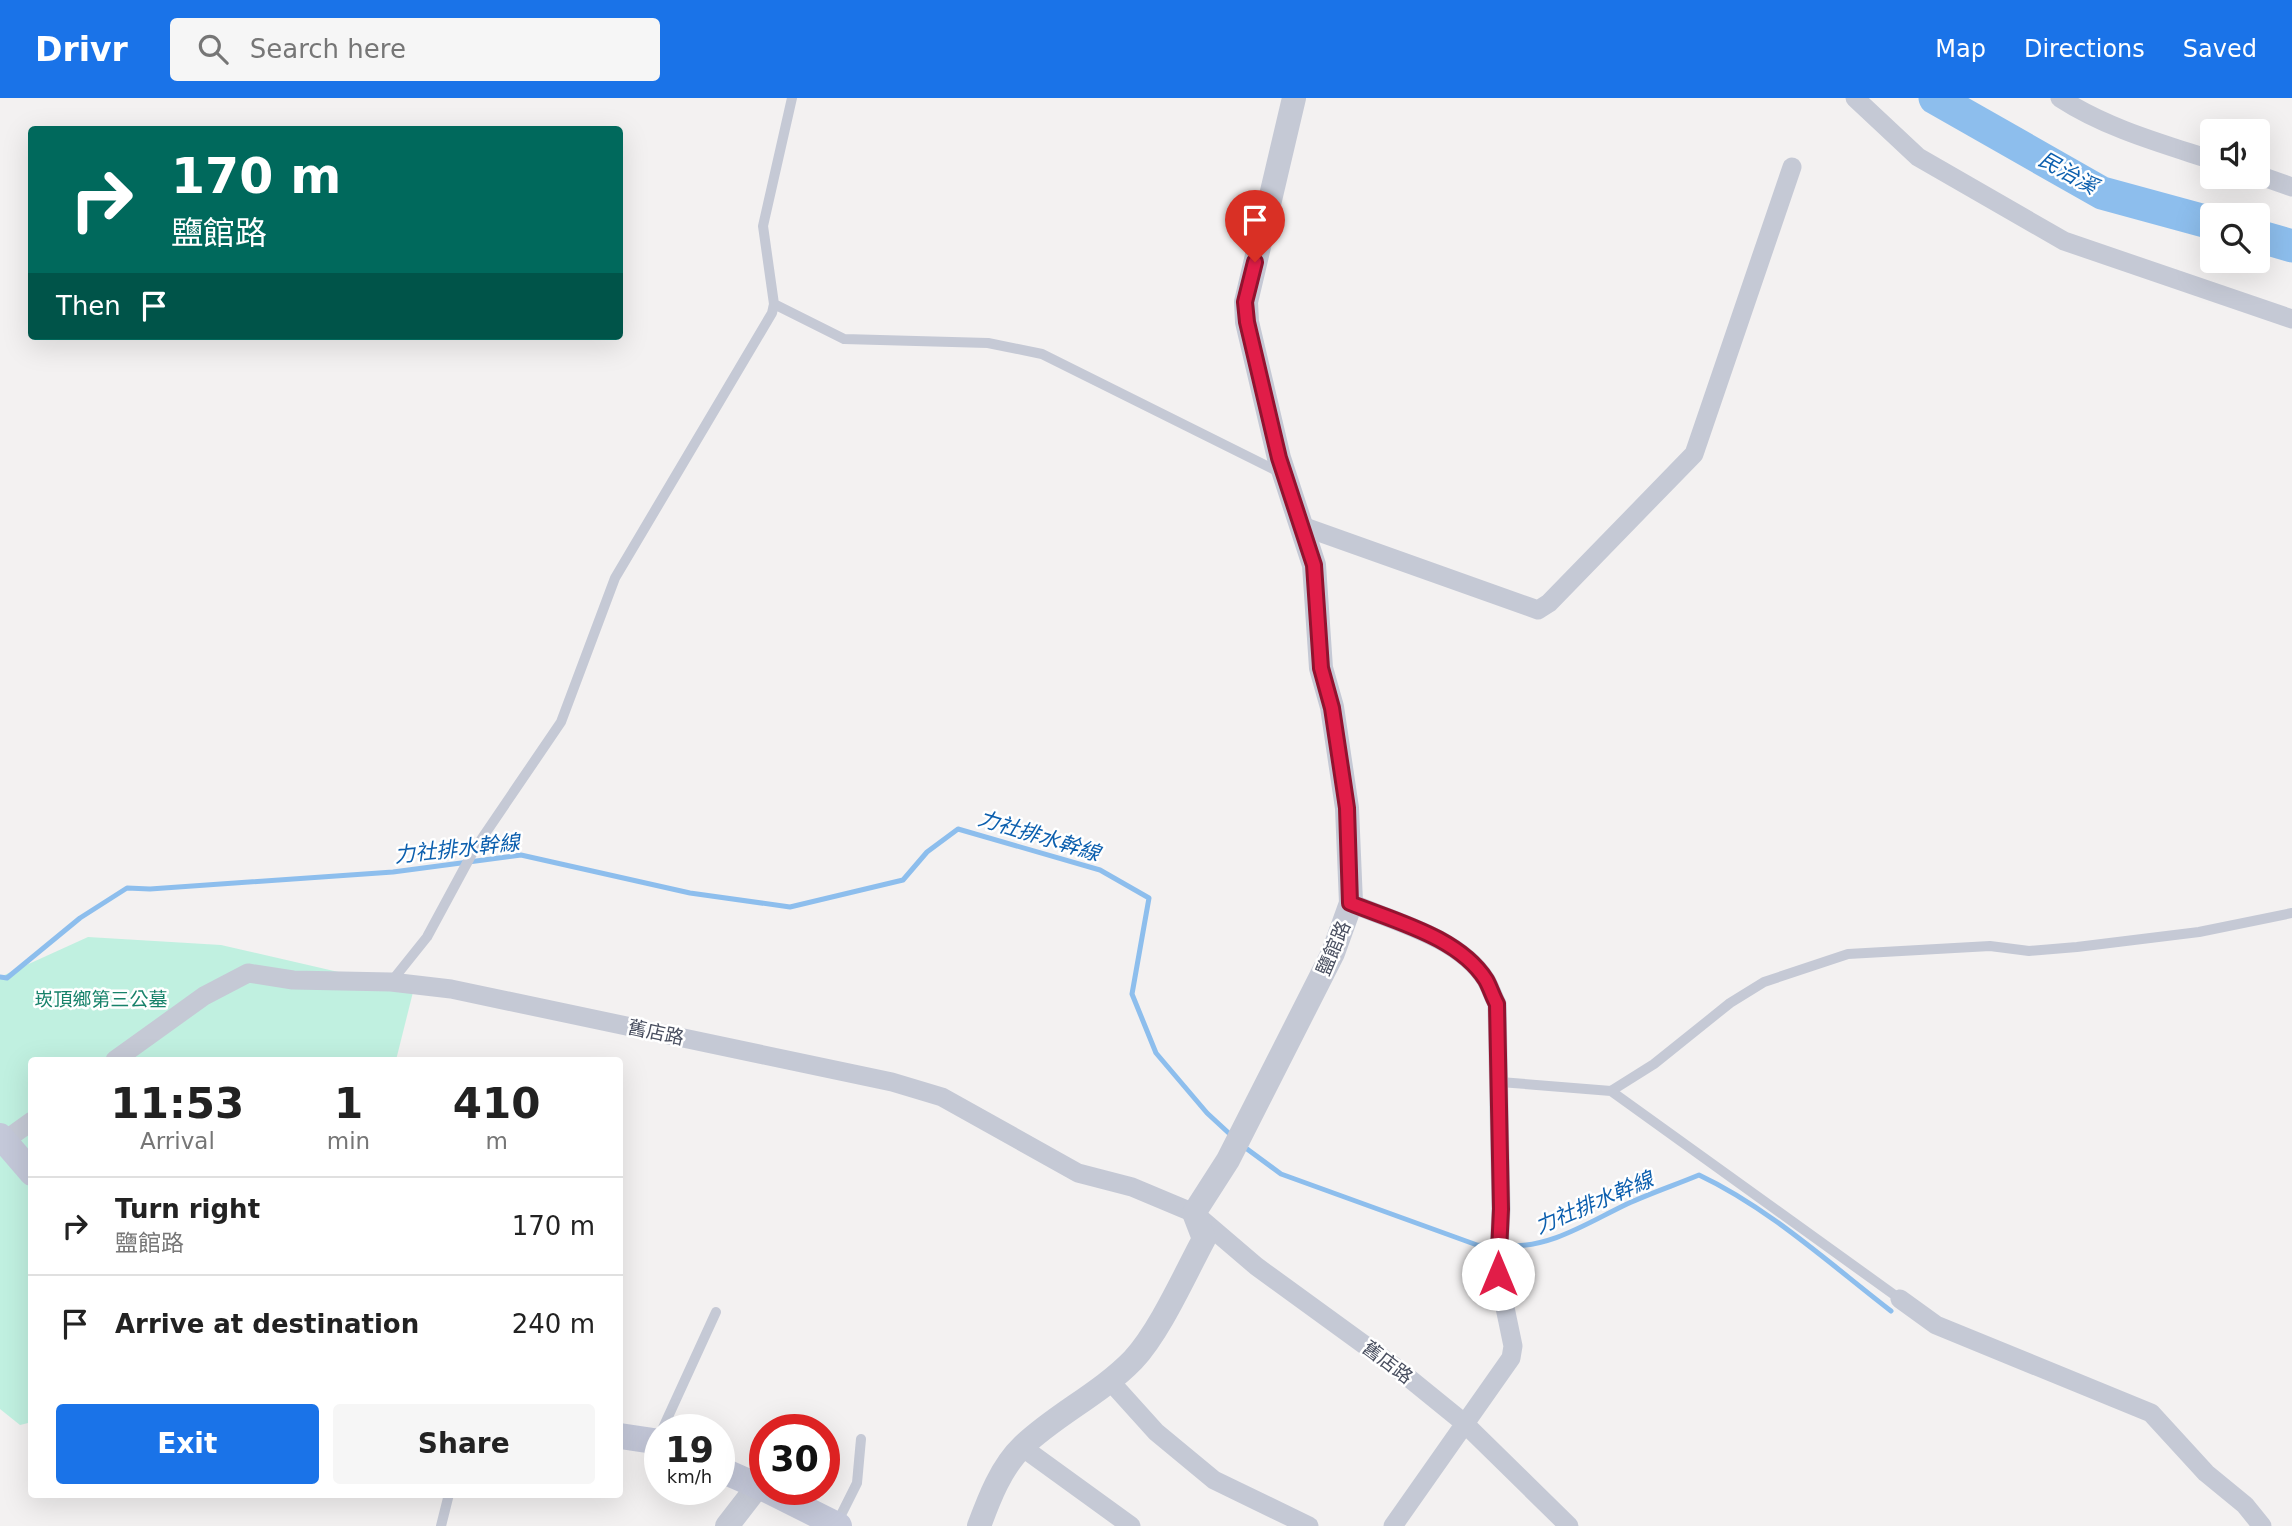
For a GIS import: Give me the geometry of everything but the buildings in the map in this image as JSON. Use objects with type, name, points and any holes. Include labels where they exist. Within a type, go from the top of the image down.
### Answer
[{"type":"main road","points":[[1,1141],[28,1169]]},
{"type":"main road","points":[[623,1436],[644,1437]]},
{"type":"main road","points":[[797,1505],[837,1525]]},
{"type":"street","name":"鹽館路","points":[[1194,1213],[1228,1160],[1333,953],[1350,903],[1347,808],[1332,708],[1321,668],[1314,565],[1285,475],[1250,334],[1245,302],[1294,98]]},
{"type":"street","points":[[1855,98],[1918,157],[2064,241],[2292,319]]},
{"type":"street","points":[[2060,98],[2079,110],[2130,133],[2200,156]]},
{"type":"street","points":[[1302,526],[1538,610],[1549,603],[1694,454],[1792,167]]},
{"type":"street","points":[[2270,179],[2292,187]]},
{"type":"street","points":[[1350,903],[1445,943],[1466,958],[1486,979],[1497,1004],[1500,1082],[1498,1262],[1513,1346],[1511,1358],[1463,1422],[1392,1526]]},
{"type":"street","name":"舊店路","points":[[119,1057],[204,996],[248,973],[293,979],[391,982],[452,989],[917,1089],[942,1097],[1078,1173],[1132,1187],[1194,1213],[1256,1266],[1399,1370],[1463,1422],[1569,1526]]},
{"type":"street","points":[[1,1141],[28,1124]]},
{"type":"street","points":[[979,1526],[994,1487],[1022,1447],[1110,1381],[1135,1357],[1204,1239],[1194,1213]]},
{"type":"street","points":[[1900,1299],[1936,1325],[2151,1413],[2206,1474],[2245,1505],[2262,1526]]},
{"type":"street","points":[[1110,1381],[1156,1432],[1214,1480],[1309,1526]]},
{"type":"street","points":[[1022,1447],[1131,1526]]},
{"type":"street","points":[[727,1526],[749,1503]]},
{"type":"lane","points":[[391,982],[427,937],[474,850],[561,722],[614,578],[772,313],[774,304],[763,226],[792,98]]},
{"type":"lane","points":[[774,304],[844,338],[988,343],[1042,354],[1285,475]]},
{"type":"lane","points":[[1611,1091],[1654,1064],[1730,1003],[1764,982],[1848,954],[1990,946],[2029,951],[2077,947],[2199,932],[2292,914]]},
{"type":"lane","points":[[1500,1082],[1611,1091],[1900,1299]]},
{"type":"lane","points":[[669,1414],[716,1312]]},
{"type":"lane","points":[[837,1525],[858,1483],[861,1439]]},
{"type":"lane","points":[[441,1526],[448,1498]]},
{"type":"green space","name":"崁頂鄉第三公墓","points":[[88,937],[221,945],[360,977],[417,976],[397,1057],[28,1057],[28,1423],[20,1425],[0,1409],[0,977]]},
{"type":"waterway","name":"民治溪","points":[[1935,98],[2102,193],[2200,220]]},
{"type":"waterway","name":"民治溪","points":[[2270,240],[2292,246]]},
{"type":"waterway","name":"力社排水幹線","points":[[0,977],[7,978],[80,918],[127,888],[150,889],[393,872],[521,855],[690,893],[790,907],[903,880],[927,852],[958,829],[1100,870],[1149,898],[1132,994],[1156,1053],[1207,1113],[1233,1137]]},
{"type":"waterway","name":"力社排水幹線","points":[[1243,1146],[1281,1174],[1477,1245],[1495,1246]]},
{"type":"waterway","name":"力社排水幹線","points":[[1505,1246],[1522,1246],[1553,1239],[1636,1200],[1699,1175],[1725,1188],[1774,1220],[1891,1311]]},
{"type":"route","points":[[1255,262],[1245,302],[1247,322],[1279,458],[1314,565],[1321,668],[1332,708],[1347,808],[1350,903],[1445,943],[1466,958],[1486,979],[1497,1004],[1501,1209],[1498,1274]]}]
